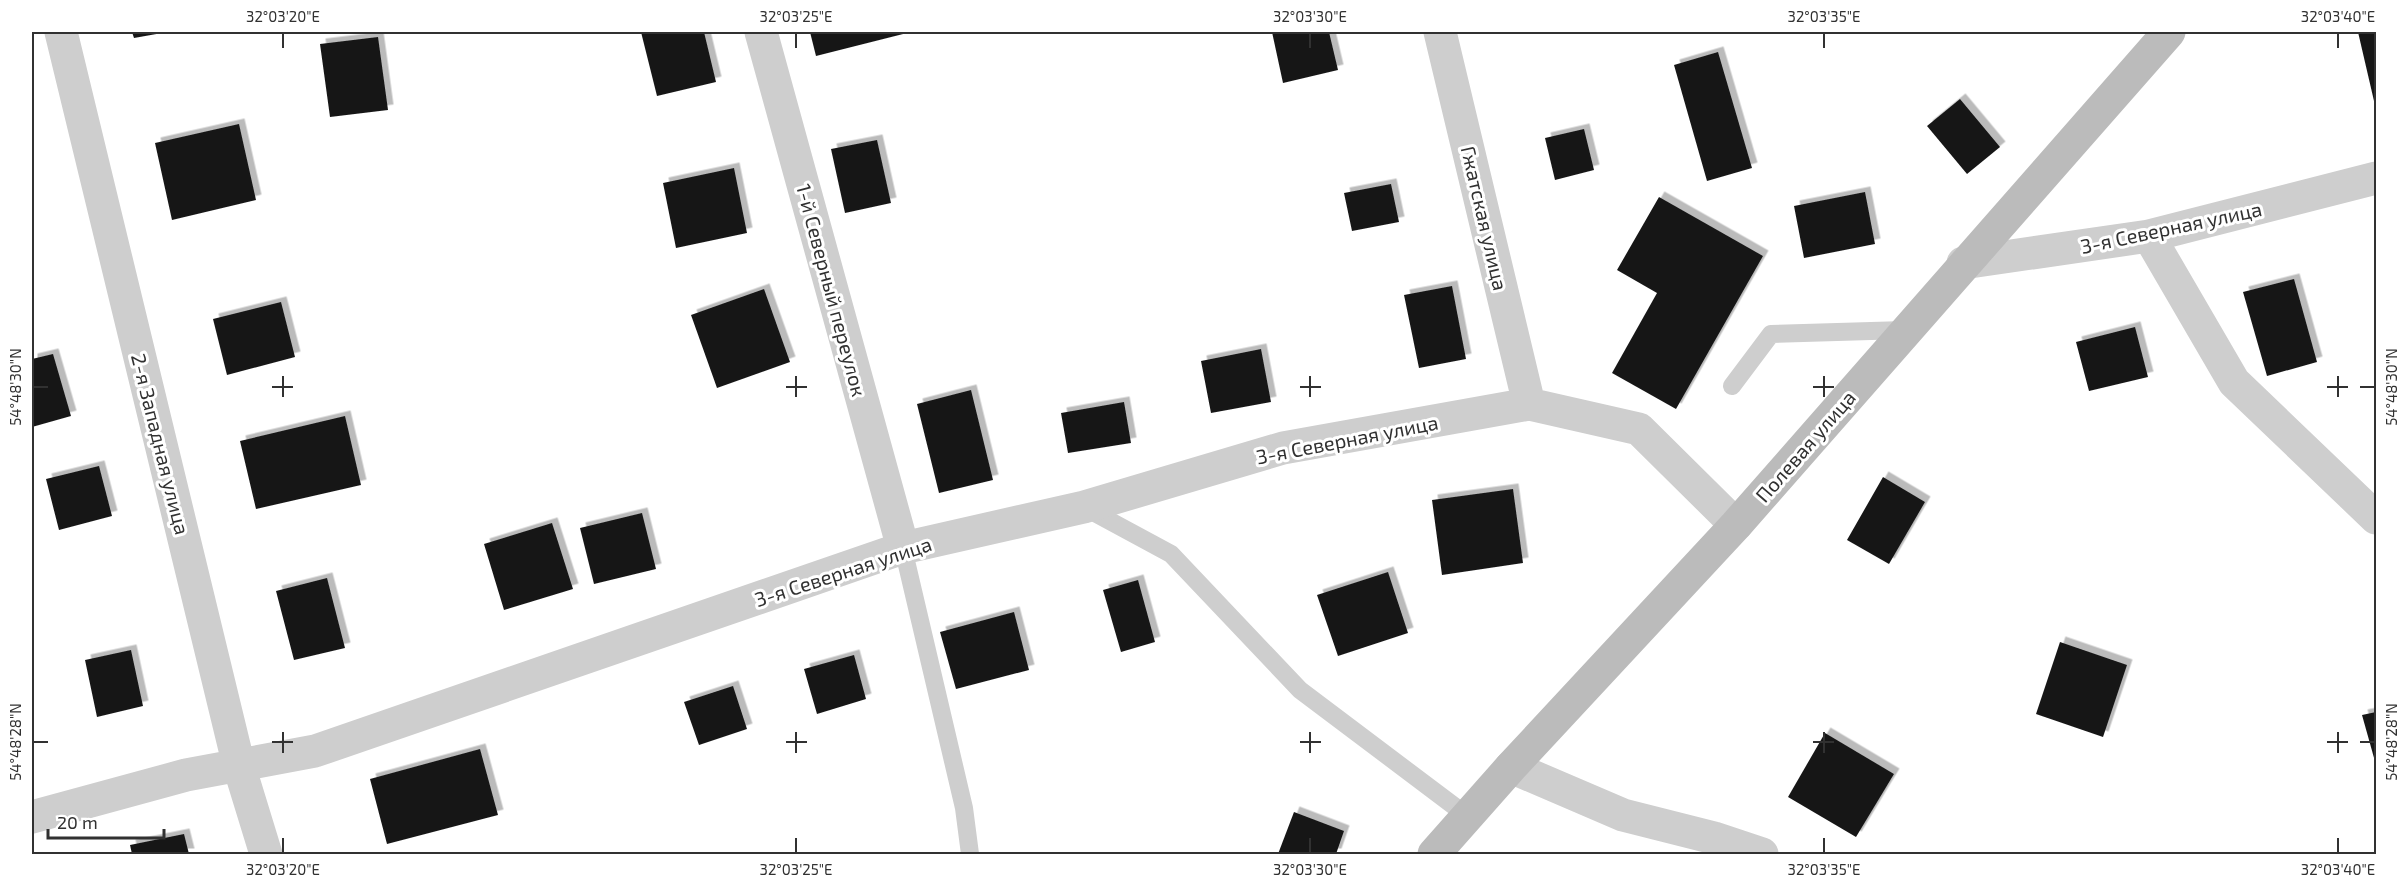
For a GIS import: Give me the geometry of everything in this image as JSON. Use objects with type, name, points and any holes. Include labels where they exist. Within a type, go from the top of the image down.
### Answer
[{"type":"main road","name":"Полевая улица","points":[[1434,855],[1466,815],[1736,525],[2160,36]]},
{"type":"street","name":"2-я Западная улица","points":[[61,32],[239,766],[266,855]]},
{"type":"street","name":"1-й Северный переулок","points":[[761,32],[903,548]]},
{"type":"street","name":"Гжатская улица","points":[[1440,32],[1529,404]]},
{"type":"street","name":"3-я Северная улица","points":[[1963,263],[2149,236],[2376,178]]},
{"type":"street","points":[[2149,236],[2234,382],[2376,518]]},
{"type":"street","name":"3-я Северная улица","points":[[32,817],[186,775],[315,751],[903,548],[1084,507],[1283,448],[1529,404],[1639,429],[1736,525]]},
{"type":"street","points":[[1510,767],[1623,815],[1714,838],[1762,855]]},
{"type":"lane","points":[[1732,386],[1771,334],[1905,330]]},
{"type":"lane","points":[[1084,507],[1171,554],[1300,690],[1466,815]]},
{"type":"lane","points":[[903,548],[964,808],[970,855]]},
{"type":"building","points":[[132,32],[162,32],[162,33],[134,38]]},
{"type":"building","points":[[641,32],[704,32],[716,82],[657,96]]},
{"type":"building","points":[[810,32],[911,32],[816,56]]},
{"type":"building","points":[[1272,32],[1329,32],[1338,70],[1283,83]]},
{"type":"building","points":[[2358,32],[2376,32],[2376,100],[2374,101]]},
{"type":"building","points":[[378,37],[388,110],[330,117],[320,44]]},
{"type":"building","points":[[1718,52],[1752,168],[1707,181],[1674,65]]},
{"type":"building","points":[[1960,99],[2000,147],[1967,174],[1927,126]]},
{"type":"building","points":[[239,124],[256,200],[172,220],[155,143]]},
{"type":"building","points":[[1584,129],[1594,170],[1555,180],[1545,138]]},
{"type":"building","points":[[877,140],[891,203],[845,213],[831,149]]},
{"type":"building","points":[[734,168],[747,233],[676,248],[663,183]]},
{"type":"building","points":[[1391,184],[1399,222],[1352,231],[1344,193]]},
{"type":"building","points":[[1865,192],[1875,244],[1804,258],[1794,206]]},
{"type":"building","points":[[1659,197],[1763,256],[1676,409],[1612,373],[1657,293],[1617,270]]},
{"type":"building","points":[[2294,279],[2317,362],[2267,376],[2243,292]]},
{"type":"building","points":[[1452,286],[1466,359],[1419,368],[1404,295]]},
{"type":"building","points":[[764,289],[790,362],[717,388],[691,315]]},
{"type":"building","points":[[281,302],[295,357],[227,375],[213,319]]},
{"type":"building","points":[[2135,327],[2148,377],[2089,391],[2076,342]]},
{"type":"building","points":[[1261,349],[1271,402],[1211,413],[1201,361]]},
{"type":"building","points":[[53,354],[71,416],[32,427],[32,359]]},
{"type":"building","points":[[971,390],[993,480],[939,493],[917,404]]},
{"type":"building","points":[[1124,402],[1131,443],[1068,453],[1061,413]]},
{"type":"building","points":[[345,416],[361,485],[256,509],[240,441]]},
{"type":"building","points":[[99,466],[112,516],[59,530],[46,479]]},
{"type":"building","points":[[1883,477],[1925,502],[1889,564],[1847,540]]},
{"type":"building","points":[[1513,489],[1523,563],[1442,575],[1432,500]]},
{"type":"building","points":[[642,513],[656,569],[594,584],[580,528]]},
{"type":"building","points":[[552,523],[573,589],[504,610],[484,544]]},
{"type":"building","points":[[1388,572],[1408,633],[1338,656],[1317,595]]},
{"type":"building","points":[[327,578],[345,648],[294,660],[276,591]]},
{"type":"building","points":[[1138,580],[1155,642],[1121,652],[1103,590]]},
{"type":"building","points":[[1014,612],[1029,670],[956,689],[940,632]]},
{"type":"building","points":[[2060,642],[2127,665],[2103,737],[2036,714]]},
{"type":"building","points":[[131,650],[143,706],[97,717],[85,660]]},
{"type":"building","points":[[854,655],[866,699],[817,714],[804,669]]},
{"type":"building","points":[[733,686],[747,729],[699,745],[684,702]]},
{"type":"building","points":[[2376,712],[2376,765],[2362,715]]},
{"type":"building","points":[[1825,733],[1894,774],[1856,837],[1788,797]]},
{"type":"building","points":[[480,749],[498,815],[387,844],[370,779]]},
{"type":"building","points":[[1294,812],[1344,831],[1336,854],[1278,854]]},
{"type":"building","points":[[184,834],[189,854],[132,854],[130,845]]}]
